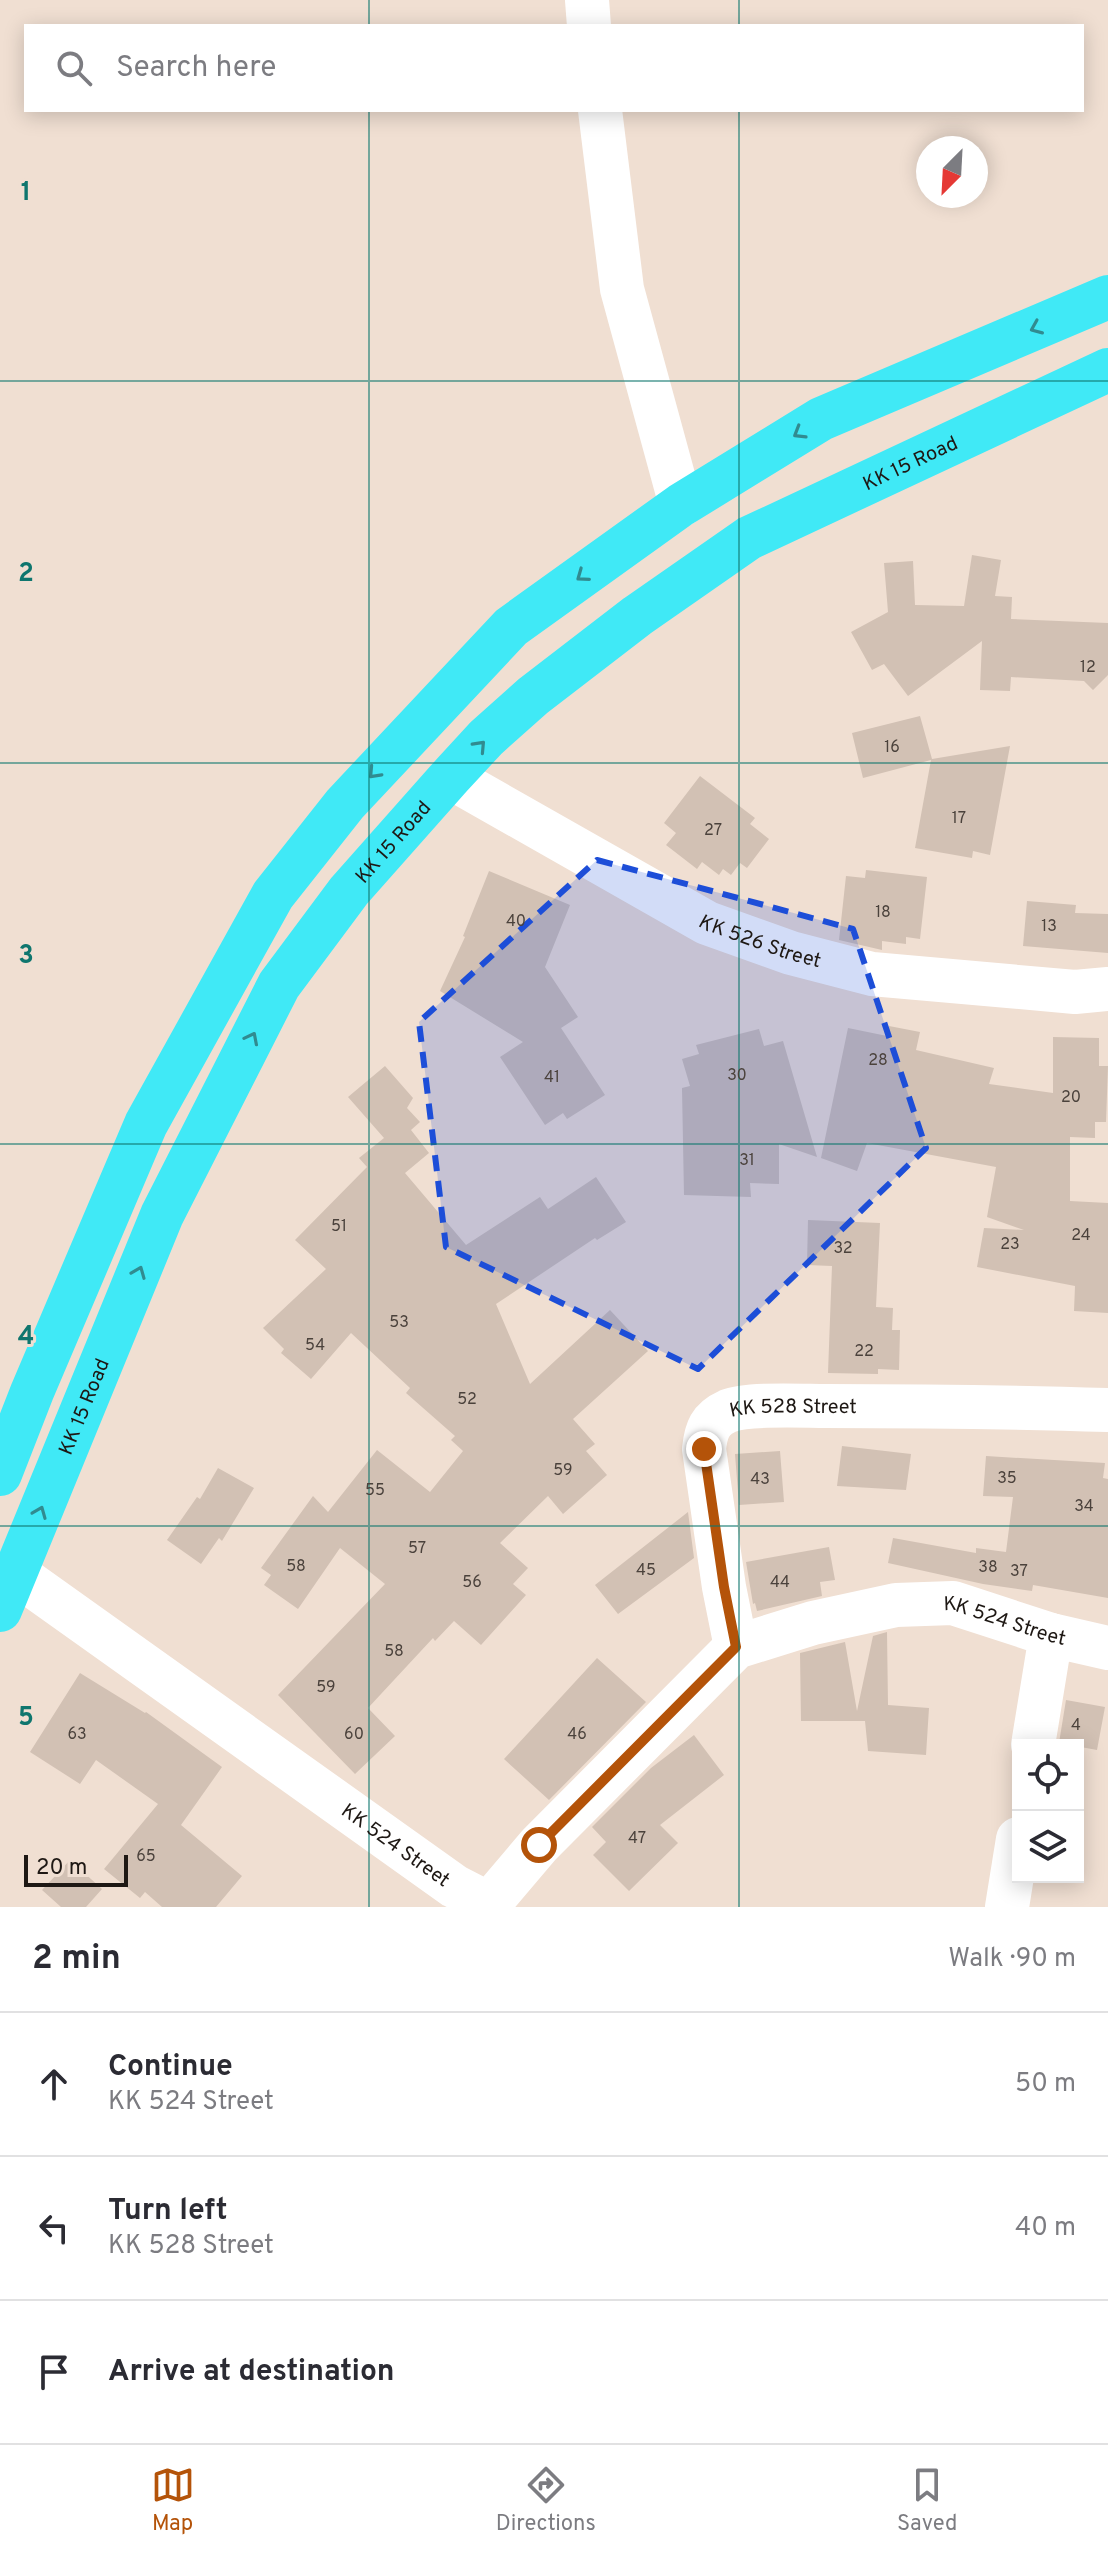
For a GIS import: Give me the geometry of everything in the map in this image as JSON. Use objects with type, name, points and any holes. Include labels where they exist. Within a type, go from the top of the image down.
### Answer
[{"type":"highway","points":[[0,1474],[146,1124],[273,895],[345,804],[511,627],[681,505],[821,419],[1108,297]]},
{"type":"highway","name":"KK 15 Road","points":[[7,1592],[162,1215],[279,985],[349,891],[450,777],[486,738],[533,696],[637,616],[749,538],[1108,370]]},
{"type":"street","points":[[587,0],[589,24]]},
{"type":"street","points":[[600,112],[622,289],[681,505]]},
{"type":"street","name":"KK 526 Street","points":[[450,777],[707,923],[791,953],[872,974],[1075,992],[1108,989]]},
{"type":"street","name":"KK 528 Street","points":[[736,1647],[704,1449],[705,1432],[715,1418],[732,1409],[790,1406],[1108,1410]]},
{"type":"street","name":"KK 524 Street","points":[[7,1592],[488,1906],[539,1845],[736,1647],[813,1623],[896,1605],[953,1603],[1051,1635],[1108,1648]]},
{"type":"street","points":[[1034,1739],[1051,1635]]},
{"type":"street","points":[[1007,1907],[1012,1876]]},
{"type":"highlighted area","points":[[597,860],[853,929],[926,1148],[698,1369],[446,1247],[419,1022]]},
{"type":"building","points":[[972,555],[1001,560],[995,596],[1012,597],[1011,619],[1108,623],[1108,675],[1093,690],[1084,681],[1011,677],[1010,691],[980,690],[982,641],[908,696],[884,664],[872,670],[851,632],[888,612],[884,563],[913,561],[915,605],[964,606]]},
{"type":"building","points":[[920,716],[932,759],[1010,746],[990,855],[973,851],[972,858],[915,848],[931,760],[863,778],[852,733]]},
{"type":"building","points":[[700,776],[755,818],[750,824],[769,839],[747,868],[740,863],[731,875],[723,869],[719,875],[702,862],[697,869],[666,845],[676,833],[664,823]]},
{"type":"building","points":[[866,870],[927,877],[920,939],[906,937],[906,944],[882,941],[882,950],[839,940],[846,876],[865,878]]},
{"type":"building","points":[[489,871],[570,905],[545,967],[578,1017],[561,1028],[605,1095],[567,1119],[563,1113],[545,1125],[500,1057],[523,1042],[440,991],[465,937]]},
{"type":"building","points":[[1027,901],[1076,905],[1075,913],[1108,914],[1108,953],[1023,946]]},
{"type":"building","points":[[889,1026],[920,1032],[916,1050],[994,1068],[989,1084],[1053,1093],[1053,1037],[1099,1038],[1099,1066],[1108,1066],[1106,1122],[1095,1122],[1095,1138],[1070,1137],[1070,1201],[1108,1203],[1108,1313],[1074,1311],[1075,1286],[977,1267],[984,1228],[1024,1230],[987,1217],[996,1167],[867,1143],[857,1171],[821,1158],[848,1028],[887,1036]]},
{"type":"building","points":[[759,1029],[764,1046],[783,1041],[817,1157],[779,1144],[779,1184],[750,1183],[751,1197],[684,1195],[682,1088],[690,1086],[682,1059],[699,1054],[696,1045]]},
{"type":"building","points":[[385,1066],[413,1098],[407,1108],[420,1122],[411,1130],[429,1153],[405,1173],[466,1245],[540,1197],[548,1209],[596,1177],[626,1222],[597,1240],[595,1238],[496,1304],[530,1384],[610,1310],[648,1351],[573,1419],[595,1444],[586,1451],[607,1475],[563,1514],[548,1496],[500,1543],[528,1568],[513,1584],[526,1595],[481,1645],[454,1621],[435,1641],[433,1638],[368,1708],[395,1736],[355,1774],[278,1695],[385,1584],[340,1548],[298,1609],[264,1585],[271,1575],[261,1568],[313,1496],[328,1512],[377,1450],[430,1492],[463,1451],[451,1440],[455,1436],[406,1393],[410,1388],[351,1333],[311,1379],[281,1353],[284,1349],[263,1328],[326,1269],[295,1240],[367,1167],[359,1158],[384,1138],[348,1097]]},
{"type":"building","points":[[808,1220],[880,1223],[876,1307],[893,1308],[892,1330],[900,1330],[899,1370],[878,1369],[878,1374],[828,1373],[832,1266],[807,1265]]},
{"type":"building","points":[[842,1446],[911,1454],[906,1490],[837,1486]]},
{"type":"building","points":[[780,1451],[784,1502],[739,1505],[735,1454]]},
{"type":"building","points":[[986,1456],[1105,1463],[1103,1478],[1108,1479],[1108,1598],[1033,1585],[1032,1591],[983,1584],[888,1563],[893,1538],[976,1553],[976,1548],[1006,1552],[1013,1497],[983,1496]]},
{"type":"building","points":[[218,1468],[254,1488],[222,1541],[219,1538],[201,1564],[167,1540],[197,1497],[200,1499]]},
{"type":"building","points":[[688,1512],[694,1558],[618,1614],[595,1585]]},
{"type":"building","points":[[829,1547],[835,1580],[820,1582],[822,1596],[757,1611],[746,1562]]},
{"type":"building","points":[[887,1632],[888,1705],[929,1708],[926,1755],[868,1751],[865,1721],[801,1721],[800,1653],[845,1642],[857,1711],[873,1636]]},
{"type":"building","points":[[597,1658],[646,1702],[549,1800],[504,1759]]},
{"type":"building","points":[[80,1673],[146,1712],[222,1767],[181,1825],[242,1876],[216,1907],[162,1907],[145,1892],[140,1898],[104,1869],[158,1804],[96,1760],[80,1784],[30,1752]]},
{"type":"building","points":[[1066,1700],[1105,1707],[1097,1750],[1084,1748],[1084,1739],[1060,1739]]},
{"type":"building","points":[[694,1735],[724,1775],[660,1825],[678,1843],[629,1891],[593,1855],[606,1842],[592,1827],[651,1768]]},
{"type":"building","points":[[70,1860],[102,1889],[86,1907],[61,1907],[42,1890]]},
{"type":"route","points":[[539,1845],[736,1647],[704,1449]]}]
